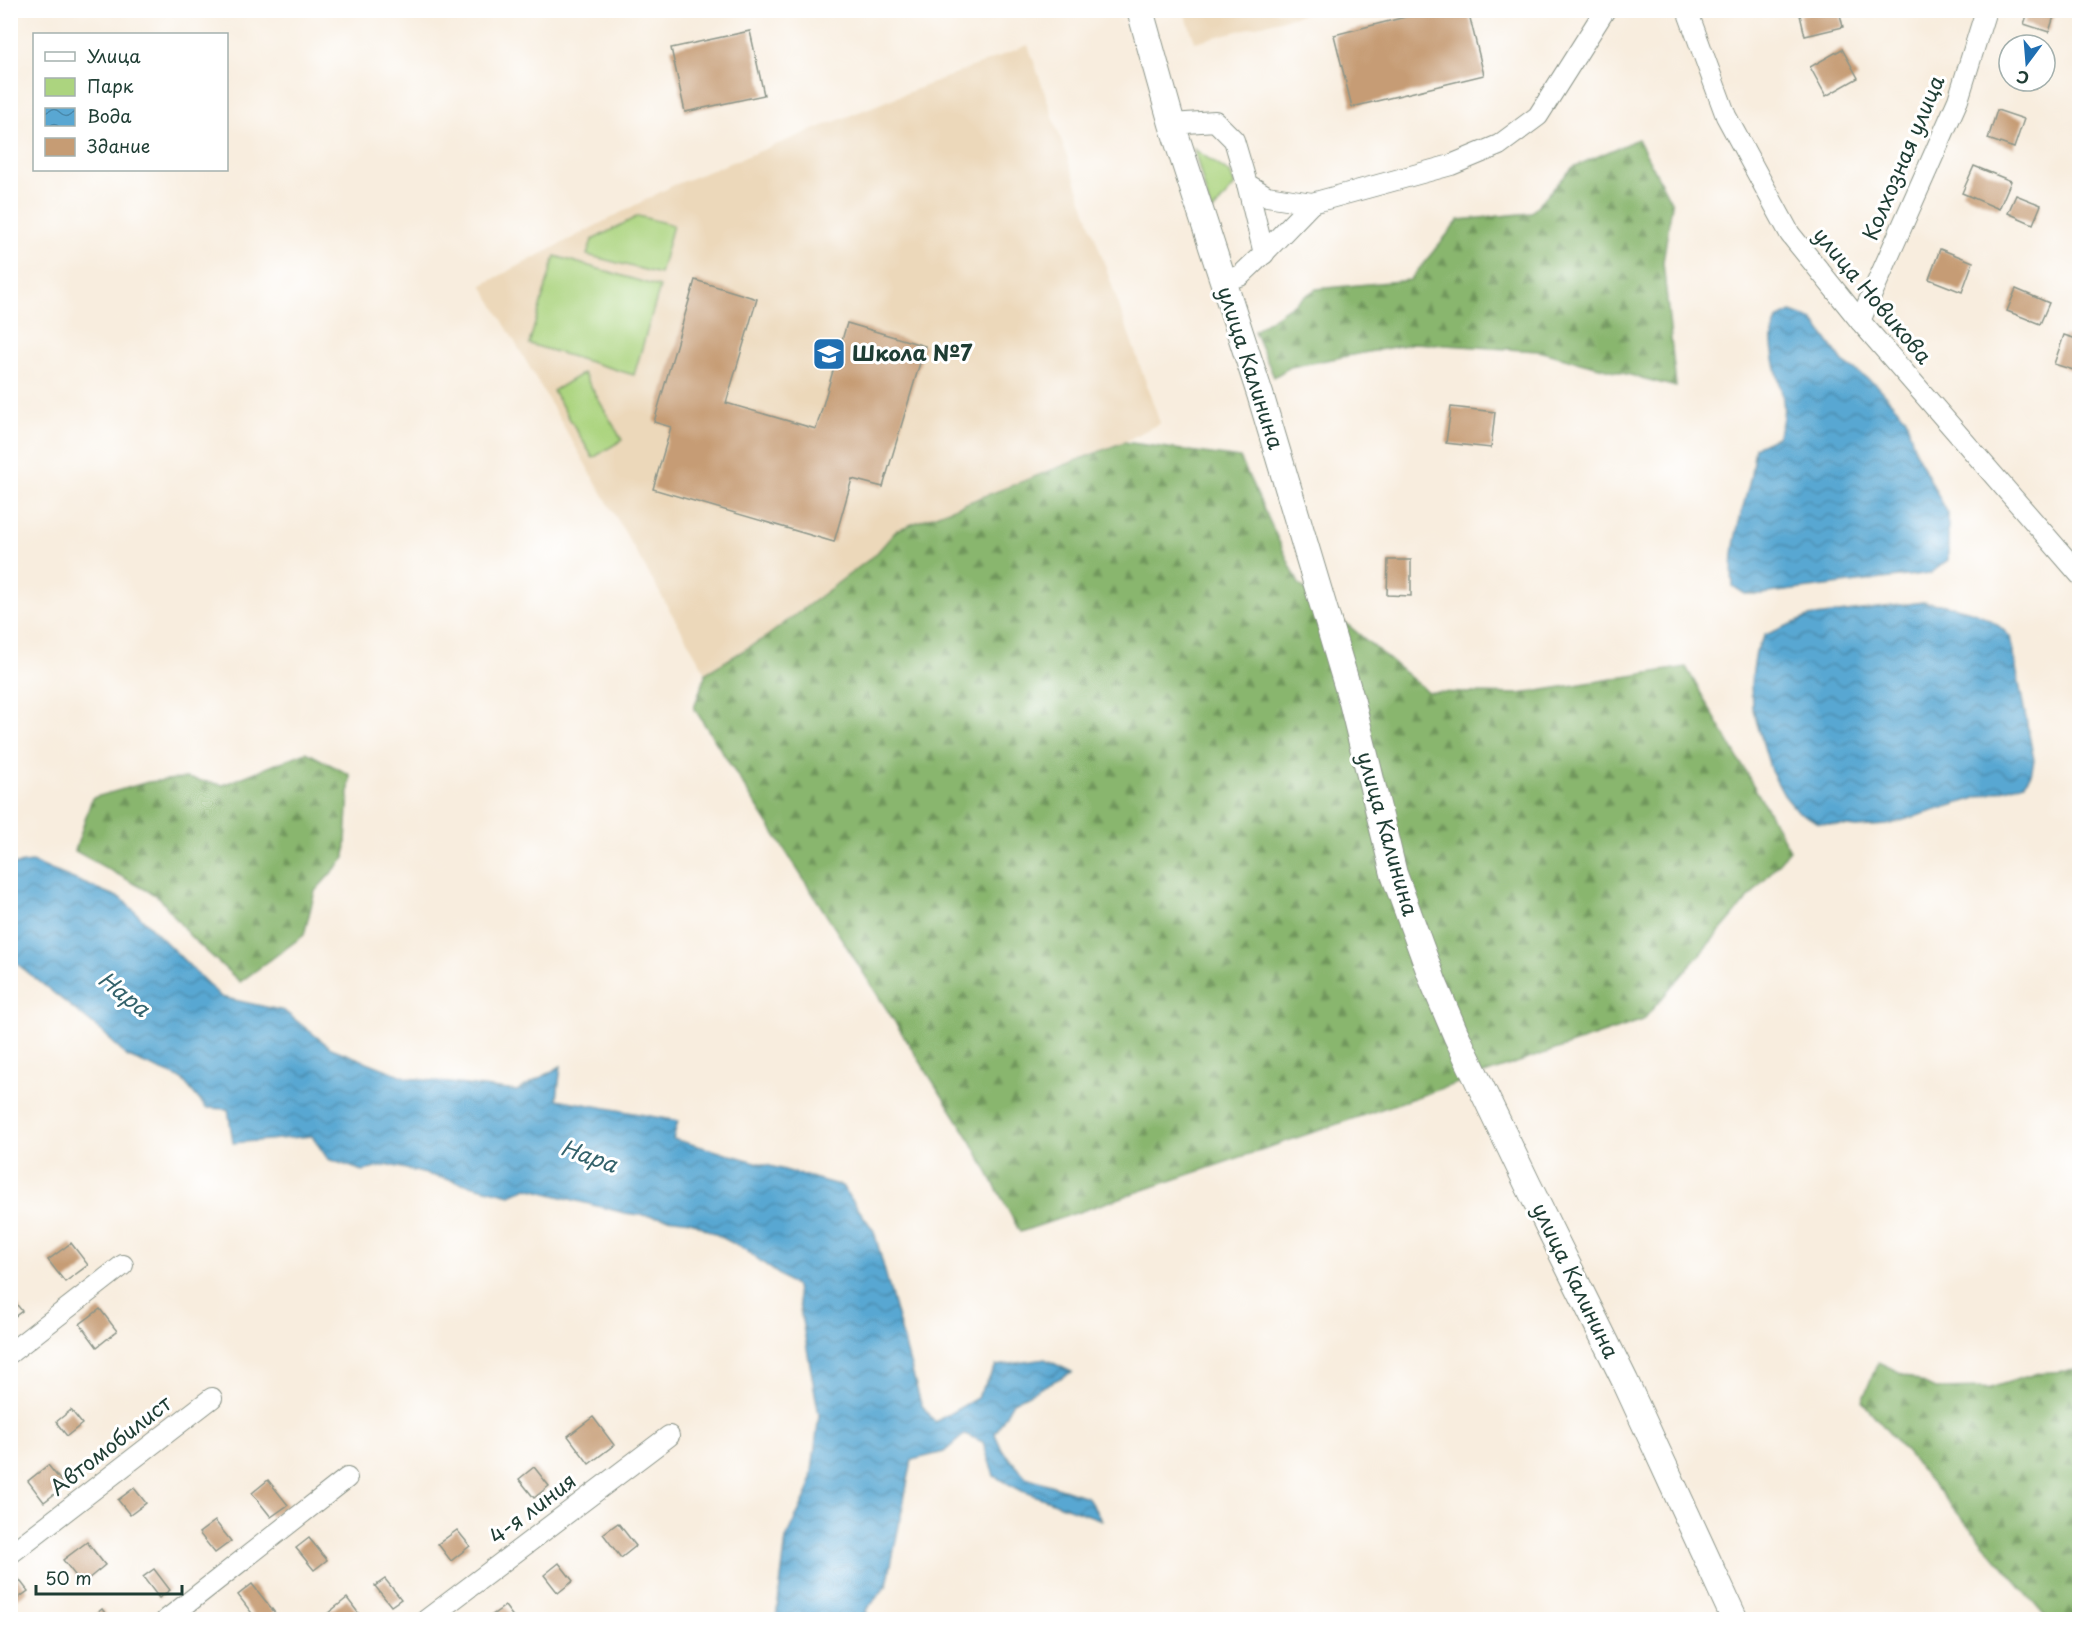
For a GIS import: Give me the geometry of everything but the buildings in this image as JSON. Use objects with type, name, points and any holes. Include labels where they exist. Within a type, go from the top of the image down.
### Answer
[{"type":"street","name":"улица Калинина","points":[[1140,10],[1172,124],[1260,394],[1352,702],[1394,874],[1433,981],[1502,1131],[1625,1381],[1734,1620]]},
{"type":"street","points":[[1247,184],[1267,196],[1312,203],[1451,165],[1499,145],[1538,116],[1605,10]]},
{"type":"street","name":"улица Новикова","points":[[1688,10],[1726,116],[1790,234],[1860,321],[2079,575]]},
{"type":"street","name":"Колхозная улица","points":[[1860,321],[1958,100],[1986,10]]},
{"type":"street","points":[[1172,124],[1215,121],[1234,140],[1264,254]]},
{"type":"street","points":[[1222,280],[1240,276],[1312,203]]},
{"type":"street","points":[[10,1353],[123,1265]]},
{"type":"street","name":"Автомобилист","points":[[10,1554],[212,1398]]},
{"type":"street","name":"4-я линия","points":[[426,1620],[669,1436]]},
{"type":"street","points":[[166,1620],[347,1478]]},
{"type":"shaded area","points":[[1184,10],[1315,11],[1195,42]]},
{"type":"shaded area","name":"Школа №7","points":[[1028,45],[1160,423],[1124,442],[897,530],[875,555],[766,637],[706,673],[482,285],[674,185]]},
{"type":"green space","points":[[1638,139],[1672,204],[1663,262],[1676,387],[1538,351],[1415,343],[1290,367],[1274,377],[1254,331],[1316,289],[1410,280],[1459,220],[1531,213],[1573,167]]},
{"type":"green space","points":[[1194,149],[1230,173],[1235,185],[1211,212]]},
{"type":"green space","points":[[638,216],[673,225],[660,274],[587,255],[592,240]]},
{"type":"green space","points":[[555,256],[660,287],[634,375],[529,344]]},
{"type":"green space","points":[[583,373],[622,440],[593,458],[553,391]]},
{"type":"green space","points":[[1124,442],[1240,458],[1299,584],[1428,692],[1519,694],[1686,667],[1790,850],[1643,1020],[1020,1232],[971,1141],[694,708],[706,673],[766,637],[875,555],[897,530]]},
{"type":"green space","points":[[306,752],[350,775],[345,858],[315,891],[304,935],[240,982],[190,936],[159,897],[75,851],[92,798],[148,782],[186,778],[223,785]]},
{"type":"green space","points":[[1878,1362],[1935,1389],[1990,1388],[2038,1373],[2079,1370],[2079,1619],[2048,1619],[1862,1401]]},
{"type":"water","points":[[1791,312],[1813,320],[1843,362],[1875,384],[1906,418],[1915,451],[1948,514],[1948,560],[1931,573],[1761,594],[1745,594],[1733,586],[1734,546],[1755,447],[1777,437],[1782,424],[1783,401],[1773,355],[1772,336],[1777,319]]},
{"type":"water","points":[[1923,602],[1947,605],[1982,615],[2010,637],[2034,760],[2031,774],[2025,783],[1887,825],[1856,827],[1819,823],[1797,811],[1784,795],[1771,771],[1752,706],[1751,683],[1756,651],[1765,635],[1808,617]]},
{"type":"water","name":"Нара","points":[[32,862],[122,899],[221,997],[284,1011],[331,1048],[408,1078],[517,1091],[561,1066],[557,1099],[678,1121],[673,1139],[842,1186],[874,1231],[921,1404],[935,1422],[977,1398],[996,1366],[1045,1359],[1072,1372],[1013,1402],[995,1434],[1002,1450],[1026,1477],[1087,1497],[1102,1520],[1022,1491],[994,1476],[983,1442],[965,1434],[944,1452],[912,1460],[887,1585],[866,1610],[869,1619],[776,1619],[786,1539],[810,1487],[819,1415],[796,1287],[744,1249],[691,1221],[624,1213],[527,1188],[510,1195],[390,1165],[363,1171],[328,1159],[312,1136],[233,1143],[228,1109],[206,1108],[182,1079],[126,1056],[104,1033],[16,963],[11,962],[11,865]]},
{"type":"place","name":"Школа №7","points":[[829,354]]}]
